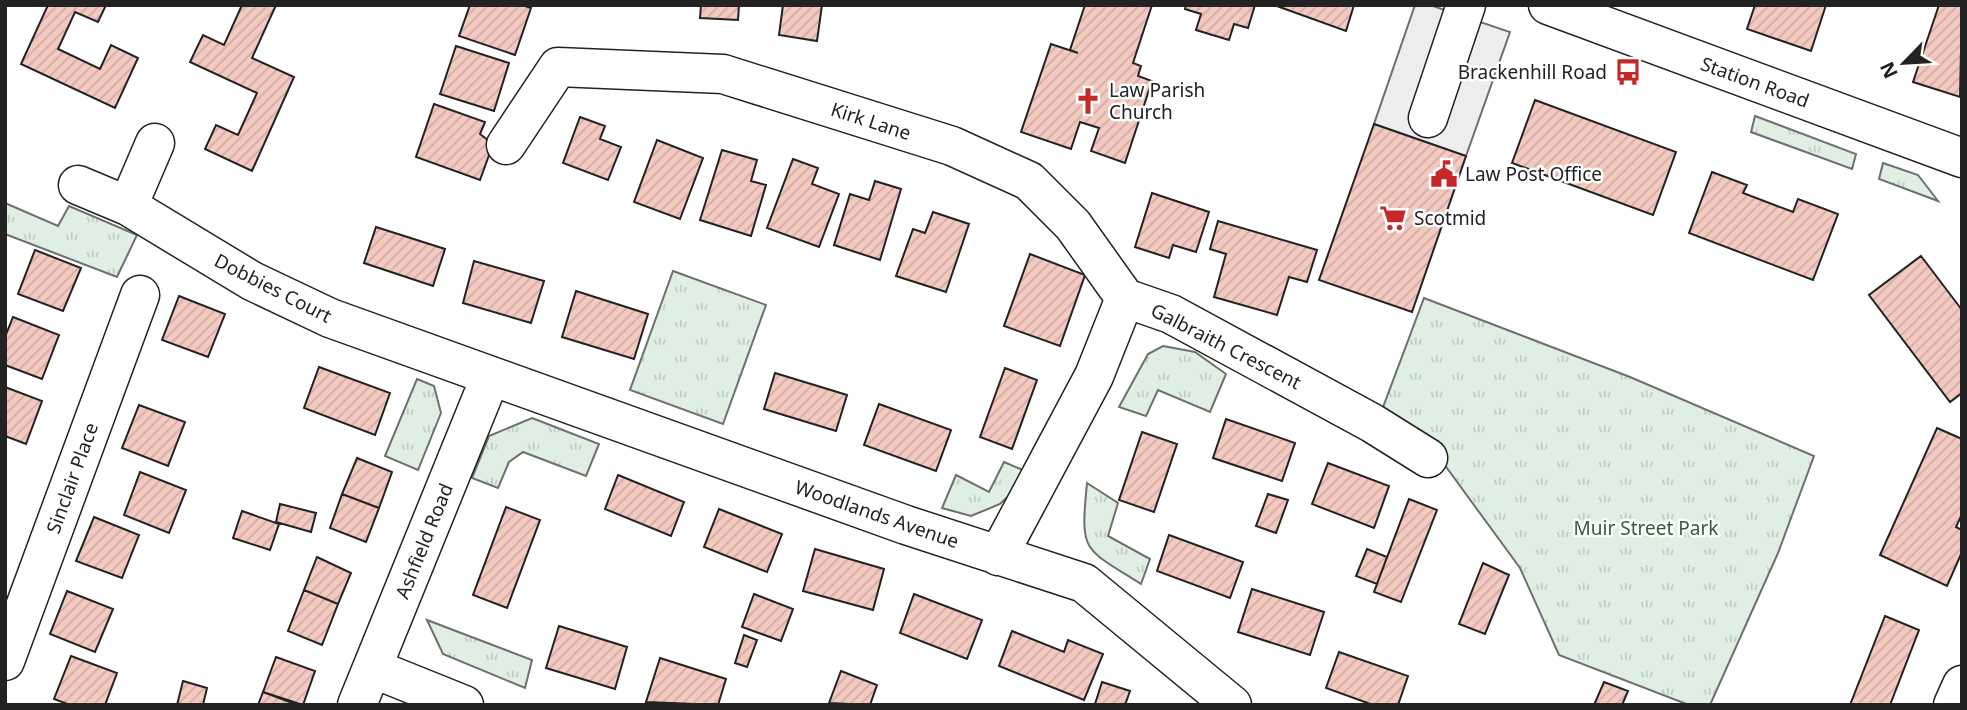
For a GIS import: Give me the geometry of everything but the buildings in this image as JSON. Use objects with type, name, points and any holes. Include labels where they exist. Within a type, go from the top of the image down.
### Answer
[{"type":"street","points":[[1427,118],[1466,5]]},
{"type":"street","name":"Station Road","points":[[1548,5],[1962,158]]},
{"type":"street","name":"Kirk Lane","points":[[506,145],[558,67],[723,74],[952,146],[1029,181],[1073,225],[1125,298]]},
{"type":"street","points":[[128,206],[155,144]]},
{"type":"street","name":"Dobbies Court","points":[[78,185],[128,206],[252,281],[330,318],[490,378]]},
{"type":"street","name":"Sinclair Place","points":[[5,661],[139,295]]},
{"type":"street","name":"Galbraith Crescent","points":[[998,556],[1094,376],[1125,298],[1171,314],[1372,423],[1428,458]]},
{"type":"street","name":"Woodlands Avenue","points":[[490,378],[998,556],[1084,583],[1232,705]]},
{"type":"street","name":"Ashfield Road","points":[[357,705],[490,378]]},
{"type":"street","points":[[372,668],[464,705]]},
{"type":"street","points":[[1953,705],[1962,685]]},
{"type":"green space","points":[[1755,116],[1856,154],[1852,169],[1751,132]]},
{"type":"green space","points":[[1883,163],[1918,175],[1938,201],[1879,179]]},
{"type":"green space","points":[[5,203],[58,226],[69,206],[137,235],[117,277],[5,234]]},
{"type":"green space","points":[[673,271],[766,305],[723,424],[630,390]]},
{"type":"green space","name":"Muir Street Park","points":[[1424,298],[1630,377],[1814,456],[1778,553],[1710,705],[1689,705],[1559,655],[1520,568],[1433,449],[1382,410]]},
{"type":"green space","points":[[1163,346],[1195,352],[1226,374],[1210,412],[1158,390],[1146,416],[1119,407],[1148,354]]},
{"type":"green space","points":[[417,379],[434,386],[441,413],[418,470],[385,456]]},
{"type":"green space","points":[[532,418],[599,444],[586,476],[523,452],[509,462],[498,488],[472,478],[489,436]]},
{"type":"green space","points":[[1004,462],[1032,474],[1000,504],[971,516],[942,508],[956,475],[989,492]]},
{"type":"green space","points":[[1087,483],[1118,503],[1108,536],[1150,559],[1141,584],[1107,563],[1090,546],[1084,524]]},
{"type":"green space","points":[[427,620],[532,660],[525,688],[443,654]]},
{"type":"shaded area","points":[[1415,5],[1430,5],[1510,32],[1466,156],[1374,124]]},
{"type":"place","name":"Brackenhill Road","points":[[1628,72]]},
{"type":"place","name":"Law Parish Church","points":[[1088,101]]},
{"type":"place","name":"Law Post Office","points":[[1444,174]]},
{"type":"place","name":"Scotmid","points":[[1393,218]]}]
